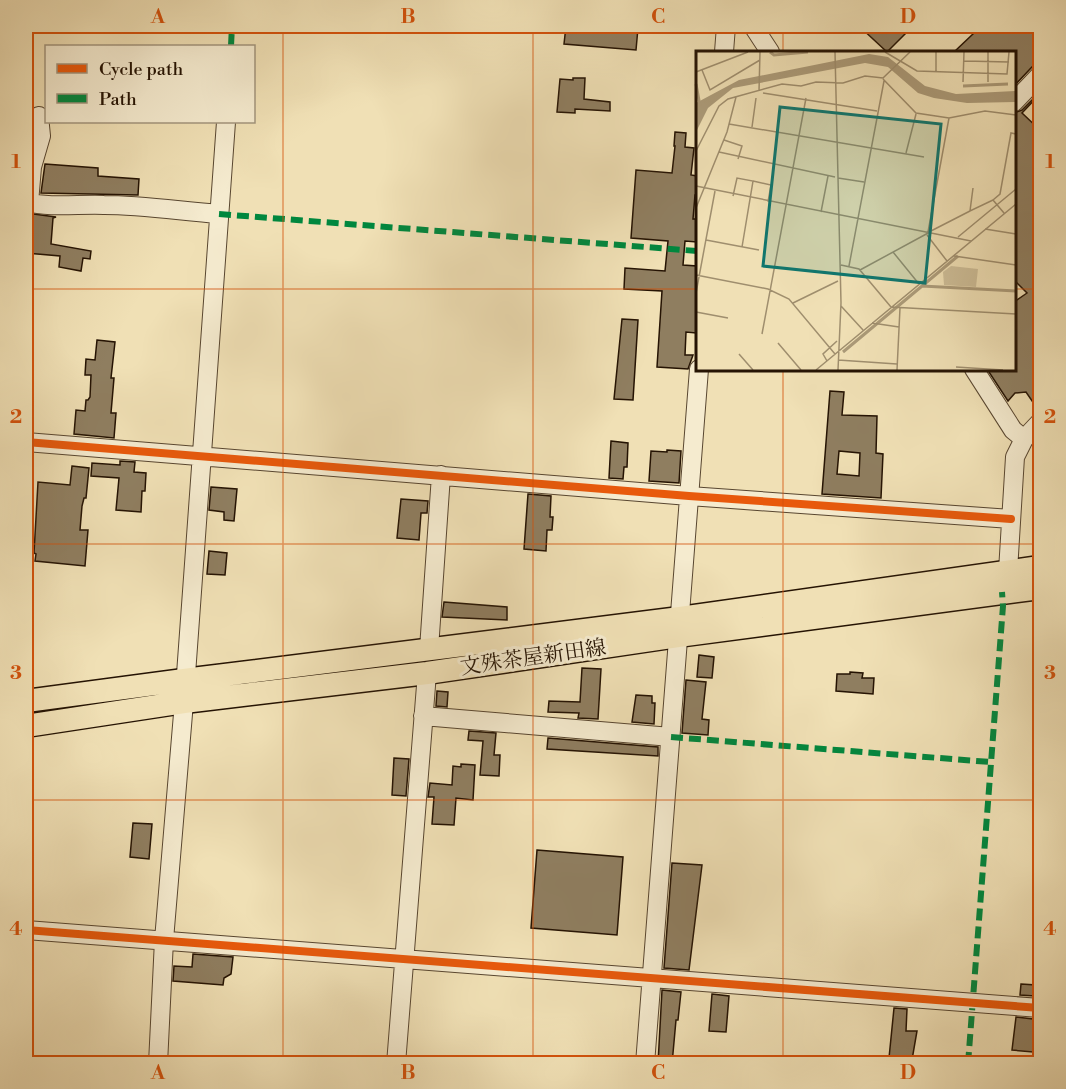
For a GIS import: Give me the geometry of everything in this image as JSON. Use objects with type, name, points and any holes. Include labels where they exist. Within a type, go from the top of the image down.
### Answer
[{"type":"main road","name":"文殊茶屋新田線","points":[[26,726],[184,702],[427,673],[679,627],[1041,567]]},
{"type":"main road","name":"文殊茶屋新田線","points":[[26,701],[429,649],[679,627],[1041,588]]},
{"type":"street","points":[[724,51],[726,26]]},
{"type":"street","points":[[753,26],[770,51]]},
{"type":"street","points":[[1015,101],[1041,75]]},
{"type":"street","points":[[39,116],[41,136],[32,167],[27,203],[62,206],[136,206],[219,214]]},
{"type":"street","points":[[158,1064],[164,940],[184,702],[200,456],[226,123]]},
{"type":"street","points":[[645,1064],[699,370]]},
{"type":"street","points":[[975,370],[1013,429],[1019,447],[1008,571]]},
{"type":"street","points":[[1019,447],[1041,422]]},
{"type":"street","points":[[26,442],[689,496],[1011,519]]},
{"type":"street","points":[[429,649],[441,476]]},
{"type":"street","points":[[396,1064],[427,673]]},
{"type":"street","points":[[423,716],[671,737]]},
{"type":"street","points":[[26,930],[1041,1008]]},
{"type":"building","points":[[566,26],[638,28],[636,50],[564,44]]},
{"type":"building","points":[[859,26],[913,26],[888,51]]},
{"type":"building","points":[[967,26],[1041,26],[1041,64],[1032,67],[1015,85],[1015,51],[955,51],[974,33]]},
{"type":"building","points":[[573,78],[585,78],[584,99],[610,102],[610,111],[575,109],[575,113],[557,112],[560,79],[573,80]]},
{"type":"building","points":[[1041,91],[1022,113],[1041,131],[1039,411],[1026,392],[1015,393],[1008,401],[988,370],[1015,370],[1015,301],[1027,293],[1015,281],[1015,113],[1022,110]]},
{"type":"building","points":[[675,132],[686,133],[685,147],[694,148],[691,175],[696,176],[693,219],[696,219],[696,242],[685,241],[683,265],[696,266],[696,333],[686,332],[685,355],[693,355],[688,369],[657,367],[662,291],[624,289],[625,268],[665,271],[668,241],[631,238],[636,170],[672,173]]},
{"type":"building","points":[[45,164],[98,168],[98,176],[139,179],[138,195],[41,193]]},
{"type":"building","points":[[26,213],[56,217],[53,218],[51,244],[91,251],[90,259],[83,258],[81,271],[59,267],[60,256],[26,253]]},
{"type":"building","points":[[622,319],[638,320],[633,400],[614,399]]},
{"type":"building","points":[[97,340],[115,342],[111,378],[114,378],[111,413],[116,413],[114,438],[74,434],[76,410],[85,411],[86,400],[90,397],[91,375],[85,375],[86,359],[95,360]]},
{"type":"building","points":[[830,391],[844,392],[842,415],[877,416],[876,453],[883,454],[881,498],[822,494]],"holes":[[[839,451],[860,453],[859,476],[837,474]]]},
{"type":"building","points":[[611,441],[628,443],[627,467],[624,467],[623,479],[609,478]]},
{"type":"building","points":[[667,450],[681,451],[679,483],[649,481],[651,451],[667,452]]},
{"type":"building","points":[[120,461],[135,462],[134,472],[146,473],[141,512],[116,510],[119,478],[91,476],[92,463],[120,465]]},
{"type":"building","points":[[72,466],[89,468],[80,530],[88,530],[85,566],[35,561],[38,482],[70,485]]},
{"type":"building","points":[[211,487],[237,489],[234,521],[224,520],[224,512],[209,510]]},
{"type":"building","points":[[528,494],[551,496],[552,530],[547,530],[546,551],[524,549]]},
{"type":"building","points":[[401,499],[428,501],[427,513],[421,513],[419,540],[397,538]]},
{"type":"building","points":[[209,551],[227,553],[225,575],[207,574]]},
{"type":"building","points":[[444,602],[507,607],[507,620],[442,617]]},
{"type":"building","points":[[699,655],[714,657],[712,678],[697,677]]},
{"type":"building","points":[[582,668],[601,669],[598,719],[578,718],[579,713],[548,712],[549,701],[580,702]]},
{"type":"building","points":[[850,672],[863,673],[862,678],[874,678],[873,694],[836,691],[837,674],[850,674]]},
{"type":"building","points":[[686,680],[706,682],[702,719],[709,720],[708,735],[682,733]]},
{"type":"building","points":[[437,691],[448,692],[447,707],[436,706]]},
{"type":"building","points":[[636,695],[652,696],[652,703],[655,703],[654,724],[632,722]]},
{"type":"building","points":[[469,731],[496,733],[494,755],[500,755],[499,776],[480,775],[483,741],[468,740]]},
{"type":"building","points":[[548,738],[658,747],[658,756],[547,749]]},
{"type":"building","points":[[394,758],[409,759],[406,796],[392,795]]},
{"type":"building","points":[[461,764],[475,765],[473,800],[456,798],[454,825],[432,824],[434,797],[428,797],[430,783],[452,785],[453,766],[461,767]]},
{"type":"building","points":[[133,823],[152,824],[149,859],[130,857]]},
{"type":"building","points":[[537,850],[623,857],[617,935],[531,928]]},
{"type":"building","points":[[672,863],[702,865],[689,970],[664,968]]},
{"type":"building","points":[[193,954],[233,957],[231,974],[224,978],[223,985],[173,981],[174,966],[192,967]]},
{"type":"building","points":[[1021,984],[1036,985],[1035,996],[1020,995]]},
{"type":"building","points":[[662,990],[681,992],[672,1064],[658,1064]]},
{"type":"building","points":[[712,994],[729,996],[726,1032],[709,1031]]},
{"type":"building","points":[[894,1008],[907,1009],[906,1031],[917,1031],[912,1060],[889,1058]]},
{"type":"building","points":[[1016,1017],[1033,1019],[1035,1035],[1033,1052],[1012,1050]]},
{"type":"marked path","points":[[231,45],[232,26]]},
{"type":"marked path","points":[[219,214],[696,251]]},
{"type":"marked path","points":[[968,1064],[1003,606],[1002,592]]},
{"type":"marked path","points":[[671,737],[990,762]]},
{"type":"cycle path","points":[[26,442],[689,496],[1011,519]]},
{"type":"cycle path","points":[[26,930],[1040,1008]]}]
